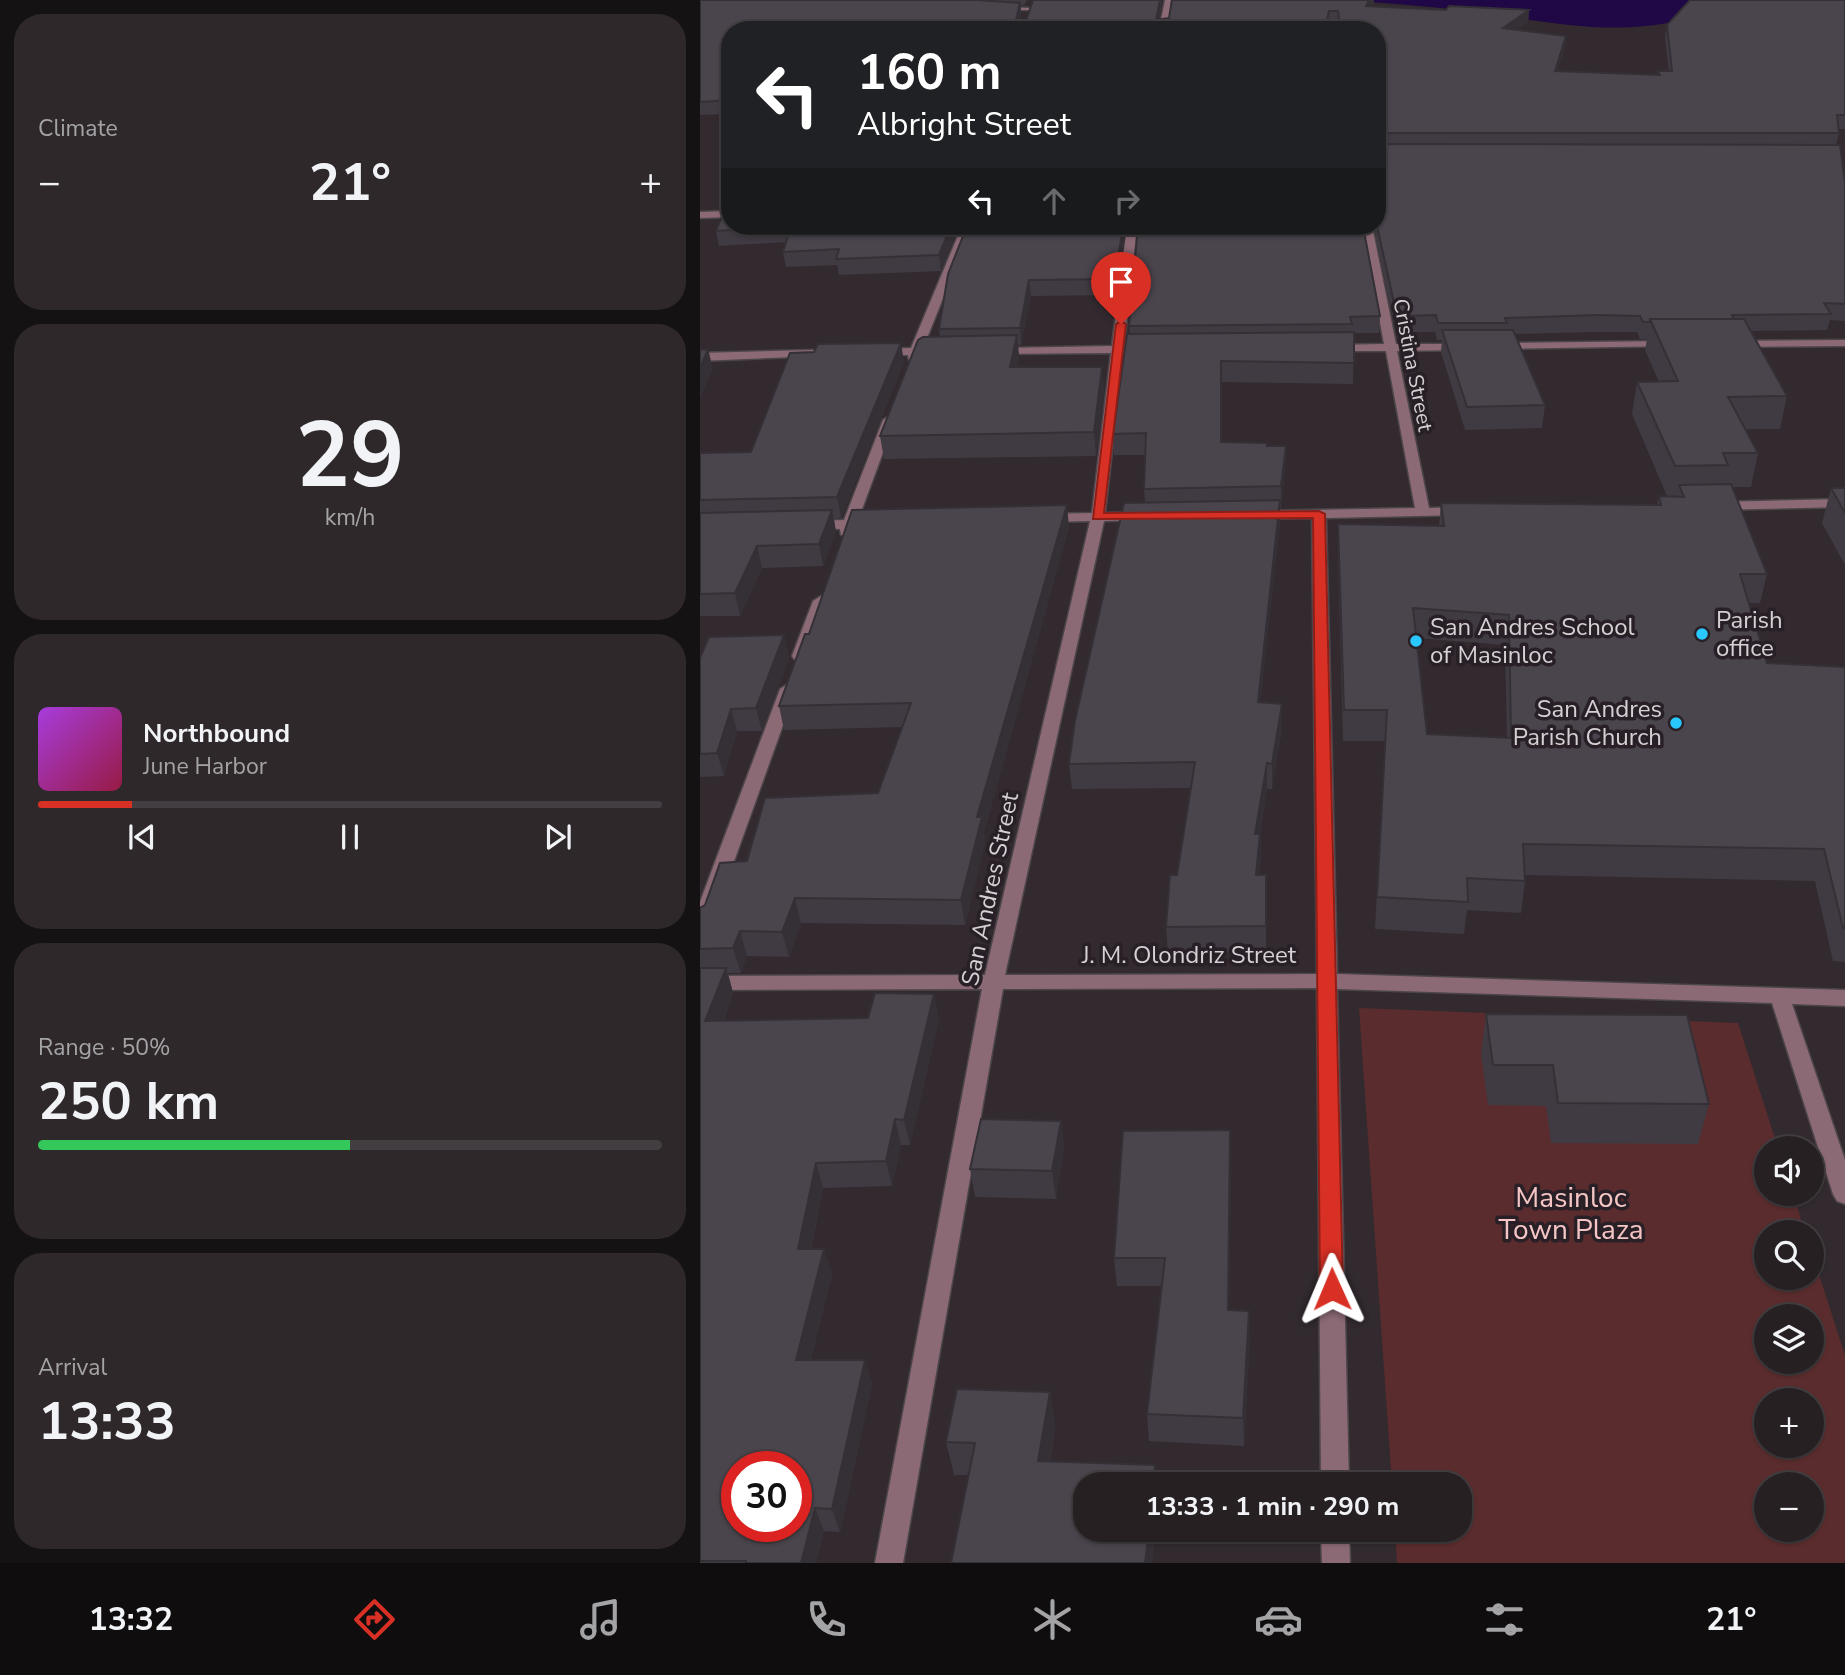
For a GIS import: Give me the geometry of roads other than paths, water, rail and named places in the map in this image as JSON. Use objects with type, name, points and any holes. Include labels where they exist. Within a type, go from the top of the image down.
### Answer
[{"type":"street","points":[[1026,20],[1032,0]]},
{"type":"street","points":[[1164,21],[1168,0]]},
{"type":"street","points":[[990,9],[1029,10]]},
{"type":"street","points":[[700,215],[721,214]]},
{"type":"street","points":[[906,376],[963,235]]},
{"type":"street","name":"San Andres Street","points":[[890,1563],[994,981],[1097,517],[1131,235]]},
{"type":"street","name":"Cristina Street","points":[[1369,235],[1423,512]]},
{"type":"street","points":[[1721,344],[1845,343]]},
{"type":"street","points":[[1486,346],[1679,344]]},
{"type":"street","points":[[1321,348],[1472,347]]},
{"type":"street","points":[[983,351],[1145,349]]},
{"type":"street","points":[[862,353],[942,351]]},
{"type":"street","points":[[700,357],[821,354]]},
{"type":"street","points":[[839,550],[896,401]]},
{"type":"street","points":[[1695,506],[1845,503]]},
{"type":"street","points":[[1236,515],[1477,511]]},
{"type":"street","points":[[1319,514],[1335,1472]]},
{"type":"street","points":[[1028,519],[1167,516]]},
{"type":"street","points":[[795,526],[890,523]]},
{"type":"street","points":[[700,928],[825,589]]},
{"type":"street","name":"J. M. Olondriz Street","points":[[700,983],[1327,981],[1845,999]]},
{"type":"street","points":[[1780,997],[1845,1194]]},
{"type":"street","points":[[1335,1542],[1336,1563]]},
{"type":"place","name":"Parish office","points":[[1702,634]]},
{"type":"place","name":"San Andres School of Masinloc","points":[[1416,641]]},
{"type":"place","name":"San Andres Parish Church","points":[[1676,723]]},
{"type":"park label","name":"Masinloc Town Plaza","points":[[1571,1213]]}]
